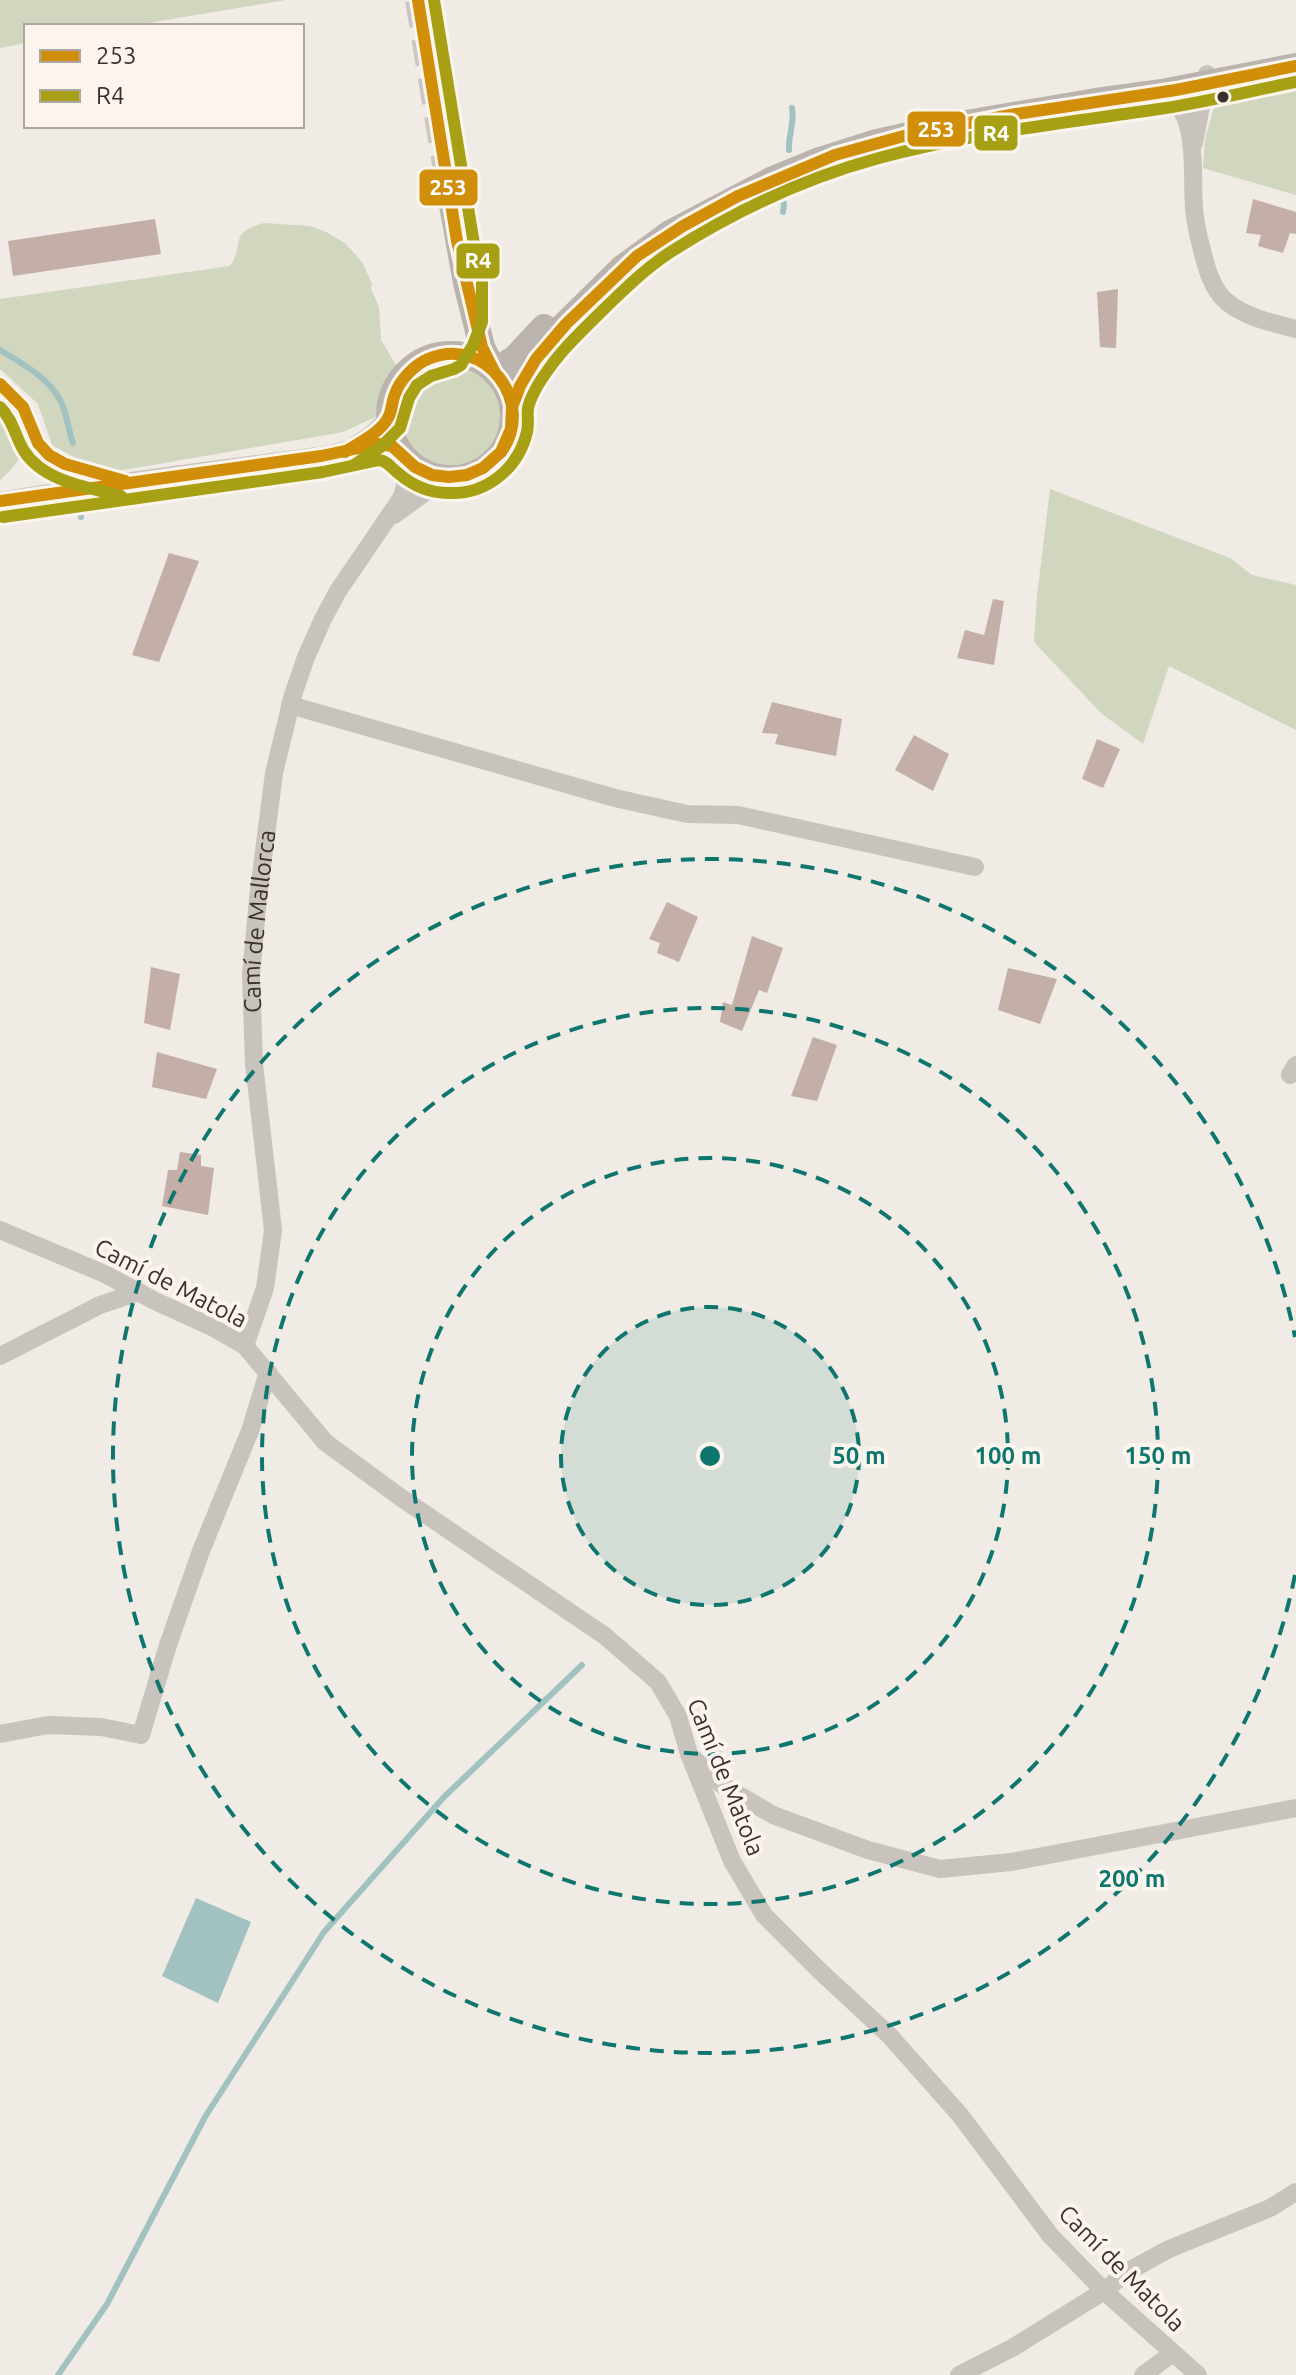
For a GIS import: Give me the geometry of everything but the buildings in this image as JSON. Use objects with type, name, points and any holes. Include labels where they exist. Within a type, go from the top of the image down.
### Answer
[{"type":"street","points":[[512,407],[529,371],[556,333],[622,268],[670,233],[753,188],[817,161],[877,142],[982,120],[1162,92],[1296,58]]},
{"type":"street","points":[[494,371],[515,358],[593,278],[625,254],[705,203],[763,174],[907,126],[1296,66]]},
{"type":"street","points":[[1192,149],[1206,79]]},
{"type":"street","points":[[1162,92],[1175,101],[1184,115],[1192,149],[1194,217],[1210,278],[1227,302],[1263,321],[1296,329]]},
{"type":"street","points":[[0,501],[345,452],[375,444],[389,444],[420,470],[435,476],[467,476],[482,470],[505,447],[511,431],[512,407],[504,384],[482,347],[466,283],[450,194]]},
{"type":"street","points":[[449,354],[466,319],[466,283]]},
{"type":"street","points":[[402,453],[391,433],[388,418],[396,386],[405,373],[425,360],[449,354],[481,361],[494,371]]},
{"type":"street","points":[[345,452],[372,434],[388,418]]},
{"type":"street","name":"Camí de Mallorca","points":[[245,1346],[265,1288],[273,1230],[254,1064],[251,975],[274,773],[290,705],[323,619],[406,486],[408,474],[402,453]]},
{"type":"street","name":"Camí de Mallorca","points":[[388,518],[451,478]]},
{"type":"street","points":[[290,705],[615,798],[687,814],[738,815],[975,867]]},
{"type":"street","name":"Camí de Matola","points":[[0,1230],[105,1274],[245,1346],[325,1442],[400,1497],[605,1636],[658,1682],[678,1716],[689,1754],[732,1861],[764,1915],[889,2035],[960,2115],[1050,2235],[1104,2291],[1198,2375]]},
{"type":"street","points":[[0,1356],[100,1305],[139,1292]]},
{"type":"street","points":[[0,1734],[48,1725],[101,1727],[141,1735],[168,1645],[201,1551],[250,1431],[268,1372]]},
{"type":"street","points":[[689,1754],[722,1785],[773,1815],[868,1850],[940,1869],[1011,1862],[1296,1808]]},
{"type":"street","points":[[959,2375],[1012,2348],[1104,2291],[1127,2272],[1169,2249],[1270,2208],[1296,2192]]},
{"type":"street","points":[[1143,2375],[1173,2353]]},
{"type":"green space","points":[[0,0],[286,0],[142,24],[24,24],[24,43],[0,48]]},
{"type":"green space","points":[[1296,76],[1296,195],[1203,168],[1205,139],[1219,90]]},
{"type":"green space","points":[[264,223],[310,226],[326,232],[345,243],[362,262],[379,307],[381,340],[401,373],[386,400],[384,413],[343,432],[118,471],[74,457],[52,445],[38,404],[0,369],[0,299],[230,266],[241,235]]},
{"type":"green space","points":[[451,359],[483,368],[499,384],[508,416],[499,448],[483,464],[451,473],[419,464],[403,448],[394,416],[403,384],[419,368]]},
{"type":"green space","points":[[0,404],[19,423],[24,442],[17,461],[0,480]]},
{"type":"green space","points":[[1050,489],[1230,558],[1252,575],[1296,585],[1296,730],[1169,666],[1143,744],[1102,714],[1034,642]]},
{"type":"water","points":[[196,1898],[251,1922],[218,2003],[162,1976]]},
{"type":"waterway","points":[[789,150],[792,108]]},
{"type":"waterway","points":[[779,183],[783,212]]},
{"type":"waterway","points":[[0,350],[49,384],[60,400],[73,443]]},
{"type":"waterway","points":[[80,501],[81,517]]},
{"type":"waterway","points":[[58,2375],[107,2304],[205,2117],[324,1932],[444,1797],[582,1665]]},
{"type":"tunnel","points":[[418,0],[450,194]]},
{"type":"transit line","name":"253","points":[[418,0],[457,241],[482,347],[494,371]]},
{"type":"transit line","name":"R4","points":[[354,465],[382,446],[400,428],[409,398],[417,385],[431,376],[461,365],[482,322],[482,281],[434,0]]},
{"type":"transit line","name":"253","points":[[0,501],[321,456],[378,444],[392,446],[415,467],[432,475],[467,475],[483,468],[501,452],[511,429],[512,407],[520,386],[536,359],[566,324],[637,256],[738,196],[835,155],[911,134],[1016,114],[1176,90],[1296,66]]},
{"type":"transit line","name":"R4","points":[[3,517],[323,472],[379,460],[428,490],[441,493],[475,490],[498,477],[516,457],[527,432],[528,408],[534,393],[554,362],[575,338],[660,259],[744,210],[851,166],[913,149],[1018,129],[1176,106],[1296,82]]},
{"type":"transit line","name":"253","points":[[345,452],[380,428],[389,415],[397,389],[413,369],[428,359],[449,354],[469,356],[486,365],[509,394],[513,413],[511,433],[501,452]]},
{"type":"transit line","name":"253","points":[[0,384],[23,407],[38,443],[49,455],[65,464],[125,481]]},
{"type":"transit line","name":"R4","points":[[0,407],[24,451],[43,470],[68,482],[121,496]]}]
